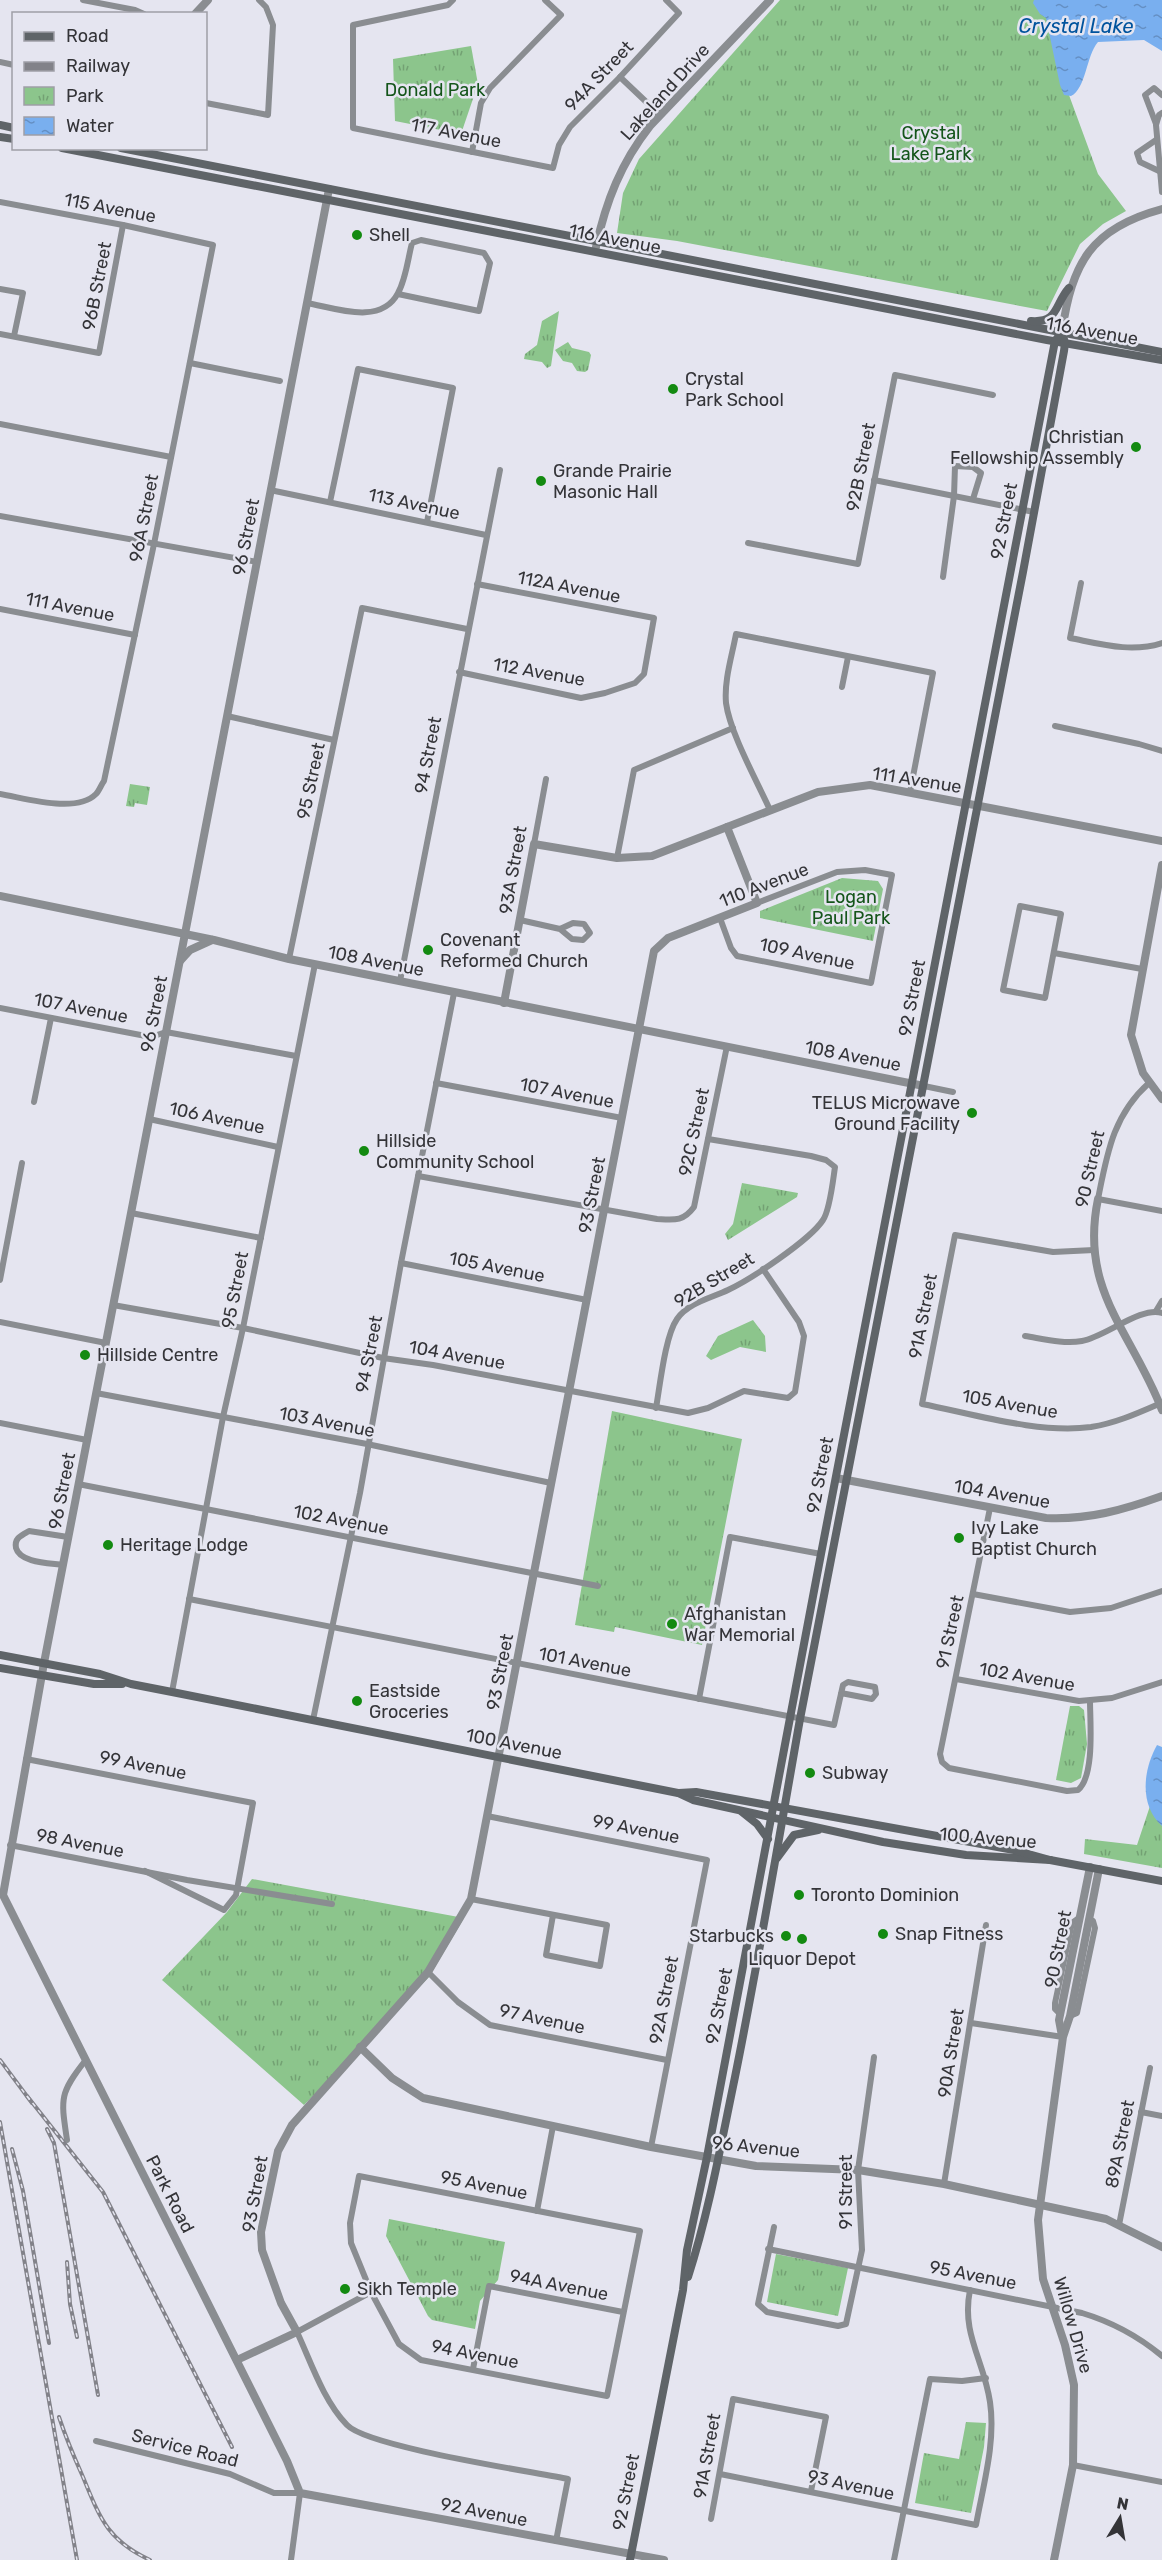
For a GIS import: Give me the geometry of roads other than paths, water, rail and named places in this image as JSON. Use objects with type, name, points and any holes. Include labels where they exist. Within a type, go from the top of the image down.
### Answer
[{"type":"main road","name":"116 Avenue","points":[[72,150],[327,201],[1162,360]]},
{"type":"main road","name":"116 Avenue","points":[[139,150],[1162,352]]},
{"type":"main road","points":[[997,319],[1047,320],[1054,315],[1061,298],[1069,288]]},
{"type":"main road","name":"92 Street","points":[[684,2290],[687,2250],[707,2157],[1022,509],[1055,341],[1062,332]]},
{"type":"main road","name":"92 Street","points":[[630,2557],[684,2290],[718,2159],[760,1952],[800,1719],[1034,512],[1065,343],[1062,332]]},
{"type":"main road","name":"100 Avenue","points":[[0,1655],[100,1674],[131,1684],[678,1793],[693,1800],[821,1829],[966,1855],[1050,1860]]},
{"type":"main road","points":[[0,1668],[41,1676]]},
{"type":"main road","name":"100 Avenue","points":[[41,1676],[94,1684],[131,1684]]},
{"type":"main road","name":"100 Avenue","points":[[678,1793],[696,1792],[1014,1850],[1050,1860],[1162,1881]]},
{"type":"main road","points":[[739,1810],[758,1824],[768,1839]]},
{"type":"main road","points":[[775,1861],[794,1835],[821,1829]]},
{"type":"street","points":[[83,0],[140,12]]},
{"type":"street","points":[[197,12],[208,0]]},
{"type":"street","points":[[207,103],[268,115],[273,25],[266,7],[258,0]]},
{"type":"street","name":"117 Avenue","points":[[453,0],[447,4],[353,25],[353,128],[554,168]]},
{"type":"street","points":[[472,152],[481,103],[490,88],[561,15],[545,0]]},
{"type":"street","name":"94A Street","points":[[554,168],[559,145],[570,128],[679,13],[666,0]]},
{"type":"street","name":"Lakeland Drive","points":[[596,251],[607,203],[622,167],[634,147],[660,115],[770,0]]},
{"type":"street","points":[[620,77],[660,115]]},
{"type":"street","points":[[1156,124],[1145,95],[1154,88],[1162,95]]},
{"type":"street","points":[[1162,113],[1156,124],[1162,192]]},
{"type":"street","points":[[1156,140],[1137,153],[1140,162],[1159,171]]},
{"type":"street","points":[[136,163],[139,150]]},
{"type":"street","name":"96 Street","points":[[10,1845],[329,189]]},
{"type":"street","name":"115 Avenue","points":[[0,202],[213,245]]},
{"type":"street","points":[[1062,332],[1069,288],[1082,263],[1107,234],[1130,219],[1162,209]]},
{"type":"street","name":"96B Street","points":[[14,336],[99,353],[123,225]]},
{"type":"street","points":[[307,303],[366,314],[379,311],[398,294],[412,243],[421,240],[484,253],[490,263],[479,311],[398,294]]},
{"type":"street","name":"96A Street","points":[[0,794],[54,803],[77,804],[96,794],[104,781],[213,245]]},
{"type":"street","points":[[0,289],[23,294],[14,336],[0,334]]},
{"type":"street","points":[[190,363],[280,381]]},
{"type":"street","points":[[330,502],[358,369],[453,388],[427,522]]},
{"type":"street","name":"92B Street","points":[[748,543],[858,564],[895,375],[993,395]]},
{"type":"street","points":[[0,424],[171,457]]},
{"type":"street","points":[[943,577],[954,496],[955,466],[974,467],[981,472],[973,500]]},
{"type":"street","points":[[486,535],[500,471]]},
{"type":"street","points":[[874,480],[1034,512]]},
{"type":"street","name":"113 Avenue","points":[[270,490],[486,535]]},
{"type":"street","points":[[0,516],[256,562]]},
{"type":"street","name":"94 Street","points":[[400,981],[486,535]]},
{"type":"street","name":"112A Avenue","points":[[477,584],[654,618],[644,674]]},
{"type":"street","points":[[1081,584],[1070,638],[1120,648],[1149,647],[1162,643]]},
{"type":"street","name":"95 Street","points":[[289,959],[362,608],[467,628]]},
{"type":"street","name":"111 Avenue","points":[[0,609],[135,635]]},
{"type":"street","points":[[770,810],[733,728],[726,704],[726,689],[736,634],[933,673],[910,792]]},
{"type":"street","points":[[842,687],[848,657]]},
{"type":"street","name":"112 Avenue","points":[[459,672],[581,698],[605,693],[635,682],[644,674]]},
{"type":"street","points":[[227,716],[334,740]]},
{"type":"street","points":[[1055,726],[1162,751]]},
{"type":"street","points":[[617,858],[634,770],[733,728]]},
{"type":"street","name":"93A Street","points":[[504,1003],[546,778]]},
{"type":"street","name":"111 Avenue","points":[[534,844],[617,858],[652,856],[818,792],[870,785],[1162,841]]},
{"type":"street","points":[[727,827],[757,903]]},
{"type":"street","points":[[1162,865],[1131,1035],[1140,1065],[1149,1083],[1162,1099]]},
{"type":"street","name":"110 Avenue","points":[[654,951],[668,938],[837,872],[866,870],[892,875],[871,983]]},
{"type":"street","name":"108 Avenue","points":[[0,896],[454,993],[924,1086]]},
{"type":"street","points":[[1020,906],[1061,914],[1054,953],[1046,998],[1003,990],[1020,906]]},
{"type":"street","name":"109 Avenue","points":[[720,918],[731,948],[737,956],[871,983]]},
{"type":"street","points":[[520,920],[560,929]]},
{"type":"street","points":[[179,962],[190,950],[213,940]]},
{"type":"street","name":"93 Street","points":[[556,2541],[568,2479],[392,2444],[362,2435],[348,2426],[335,2410],[281,2303],[262,2250],[261,2232],[278,2151],[292,2125],[428,1972],[471,1899],[654,951]]},
{"type":"street","points":[[1054,953],[1142,969]]},
{"type":"street","name":"95 Street","points":[[172,1692],[223,1417],[243,1328],[315,964]]},
{"type":"street","name":"94 Street","points":[[313,1720],[351,1538],[383,1358],[454,993]]},
{"type":"street","name":"107 Avenue","points":[[0,1008],[151,1037],[166,1032],[296,1056]]},
{"type":"street","points":[[34,1102],[51,1018]]},
{"type":"street","name":"92C Street","points":[[604,1209],[677,1221],[687,1216],[694,1207],[727,1047]]},
{"type":"street","name":"107 Avenue","points":[[436,1083],[622,1118]]},
{"type":"street","name":"90 Street","points":[[1149,1083],[1131,1100],[1117,1123],[1108,1146],[1093,1232],[1094,1250],[1104,1295],[1161,1406]]},
{"type":"street","points":[[924,1086],[953,1092]]},
{"type":"street","name":"106 Avenue","points":[[149,1119],[278,1147]]},
{"type":"street","name":"92B Street","points":[[656,1408],[671,1332],[676,1320],[687,1309],[731,1289],[763,1269],[813,1231],[825,1218],[835,1167],[819,1158],[708,1139]]},
{"type":"street","points":[[0,1280],[22,1163]]},
{"type":"street","points":[[418,1176],[604,1209]]},
{"type":"street","points":[[1098,1198],[1162,1211]]},
{"type":"street","points":[[131,1213],[261,1238]]},
{"type":"street","name":"91A Street","points":[[922,1404],[955,1235],[1053,1252],[1094,1250]]},
{"type":"street","name":"105 Avenue","points":[[401,1263],[587,1300]]},
{"type":"street","name":"104 Avenue","points":[[113,1305],[243,1328],[383,1358],[433,1365],[656,1408],[697,1412],[744,1391],[788,1398],[793,1396],[797,1387],[804,1336],[799,1322],[763,1269]]},
{"type":"street","points":[[1025,1336],[1059,1341],[1082,1341],[1131,1320],[1159,1312],[1162,1301]]},
{"type":"street","points":[[0,1322],[106,1343]]},
{"type":"street","name":"103 Avenue","points":[[96,1393],[367,1444],[551,1483]]},
{"type":"street","name":"105 Avenue","points":[[922,1404],[1068,1429],[1117,1421],[1161,1406]]},
{"type":"street","points":[[0,1423],[87,1440]]},
{"type":"street","name":"104 Avenue","points":[[836,1478],[1039,1517],[1077,1519],[1108,1515],[1162,1496]]},
{"type":"street","name":"102 Avenue","points":[[78,1484],[598,1586]]},
{"type":"street","name":"91 Street","points":[[990,1508],[940,1754],[942,1762],[950,1768],[1074,1792],[1085,1782],[1091,1742],[1090,1701]]},
{"type":"street","points":[[63,1565],[24,1558],[17,1551],[15,1544],[17,1538],[29,1531],[68,1537]]},
{"type":"street","points":[[699,1699],[730,1538],[821,1554]]},
{"type":"street","points":[[973,1594],[1070,1612],[1111,1608],[1162,1591]]},
{"type":"street","name":"101 Avenue","points":[[189,1599],[834,1725],[841,1693]]},
{"type":"street","name":"102 Avenue","points":[[956,1679],[1047,1697],[1090,1701],[1112,1698],[1162,1682]]},
{"type":"street","points":[[848,1682],[875,1687],[876,1694],[872,1699],[841,1693],[843,1685],[848,1682]]},
{"type":"street","name":"99 Avenue","points":[[26,1759],[253,1803],[237,1888]]},
{"type":"street","name":"99 Avenue","points":[[488,1816],[707,1860]]},
{"type":"street","name":"98 Avenue","points":[[10,1845],[332,1904]]},
{"type":"street","name":"Park Road","points":[[10,1845],[3,1895],[237,2360],[287,2461],[300,2493],[291,2560]]},
{"type":"street","name":"92A Street","points":[[651,2147],[707,1860]]},
{"type":"street","name":"90 Street","points":[[1063,2037],[1060,2014],[1079,1918],[1095,1868]]},
{"type":"street","name":"90 Street","points":[[1039,2205],[1063,2037],[1070,2016],[1089,1919],[1095,1868]]},
{"type":"street","name":"98 Avenue","points":[[145,1871],[224,1910],[236,1895],[237,1888]]},
{"type":"street","points":[[471,1899],[608,1925],[600,1966],[546,1955],[553,1915]]},
{"type":"street","name":"90A Street","points":[[944,2184],[986,1925]]},
{"type":"street","name":"97 Avenue","points":[[428,1972],[458,2002],[490,2025],[668,2060]]},
{"type":"street","points":[[971,2024],[1063,2037]]},
{"type":"street","name":"96 Avenue","points":[[360,2047],[392,2078],[423,2098],[651,2147],[718,2159],[775,2167],[858,2170],[944,2184],[1094,2216],[1119,2225],[1162,2247]]},
{"type":"street","name":"91 Street","points":[[768,2249],[758,2304],[767,2312],[837,2326],[844,2324],[848,2319],[862,2241],[858,2170],[874,2057]]},
{"type":"street","points":[[67,2140],[62,2105],[66,2086],[85,2061]]},
{"type":"street","name":"89A Street","points":[[1119,2225],[1150,2068]]},
{"type":"street","points":[[1141,2112],[1162,2116]]},
{"type":"street","points":[[537,2211],[553,2126]]},
{"type":"street","name":"95 Avenue","points":[[370,2292],[351,2244],[350,2223],[358,2176],[640,2231],[623,2312]]},
{"type":"street","name":"Willow Drive","points":[[1039,2205],[1040,2254],[1051,2305],[1065,2345],[1074,2385],[1073,2465],[1054,2560]]},
{"type":"street","points":[[768,2249],[774,2227]]},
{"type":"street","name":"95 Avenue","points":[[768,2249],[1051,2305],[1104,2320],[1141,2340],[1162,2356]]},
{"type":"street","name":"94A Avenue","points":[[473,2369],[489,2286],[623,2312]]},
{"type":"street","points":[[894,2560],[930,2379],[962,2381],[986,2378],[967,2320],[970,2290]]},
{"type":"street","points":[[237,2360],[297,2332],[370,2292]]},
{"type":"street","name":"94 Avenue","points":[[370,2292],[399,2344],[421,2360],[607,2396],[623,2312]]},
{"type":"street","name":"93 Avenue","points":[[720,2474],[976,2525],[991,2430],[986,2378]]},
{"type":"street","name":"91A Street","points":[[711,2519],[733,2399],[826,2417],[811,2491]]},
{"type":"street","name":"Service Road","points":[[96,2441],[230,2474],[274,2493],[300,2493]]},
{"type":"street","points":[[1073,2465],[1162,2482]]},
{"type":"street","name":"92 Avenue","points":[[300,2493],[630,2557],[664,2560]]},
{"type":"water","name":"Crystal Lake","points":[[1034,0],[1162,0],[1162,51],[1144,40],[1098,42],[1080,87],[1071,96],[1064,95],[1046,18],[1040,14],[1033,3]]},
{"type":"water","points":[[1157,1745],[1162,1747],[1162,1826],[1150,1808],[1146,1787],[1146,1776]]},
{"type":"railway","points":[[0,2060],[32,2103]]},
{"type":"railway","points":[[27,2096],[103,2192],[232,2447]]},
{"type":"railway","points":[[0,2122],[77,2560]]},
{"type":"railway","points":[[47,2129],[54,2143],[98,2395]]},
{"type":"railway","points":[[12,2149],[23,2191],[49,2343]]},
{"type":"railway","points":[[67,2262],[70,2304],[77,2337]]},
{"type":"railway","points":[[59,2417],[100,2516],[114,2536],[150,2560]]},
{"type":"place","name":"Shell","points":[[357,235]]},
{"type":"place","name":"Crystal Park School","points":[[673,389]]},
{"type":"place","name":"Christian Fellowship Assembly","points":[[1136,447]]},
{"type":"place","name":"Grande Prairie Masonic Hall","points":[[541,481]]},
{"type":"place","name":"Covenant Reformed Church","points":[[428,950]]},
{"type":"place","name":"TELUS Microwave Ground Facility","points":[[972,1113]]},
{"type":"place","name":"Hillside Community School","points":[[364,1151]]},
{"type":"place","name":"Hillside Centre","points":[[85,1355]]},
{"type":"place","name":"Ivy Lake Baptist Church","points":[[959,1538]]},
{"type":"place","name":"Heritage Lodge","points":[[108,1545]]},
{"type":"place","name":"Afghanistan War Memorial","points":[[672,1624]]},
{"type":"place","name":"Eastside Groceries","points":[[357,1701]]},
{"type":"place","name":"Subway","points":[[810,1773]]},
{"type":"place","name":"Toronto Dominion","points":[[799,1895]]},
{"type":"place","name":"Snap Fitness","points":[[883,1934]]},
{"type":"place","name":"Starbucks","points":[[786,1936]]},
{"type":"place","name":"Liquor Depot","points":[[802,1939]]},
{"type":"place","name":"Sikh Temple","points":[[345,2289]]},
{"type":"park label","name":"Donald Park","points":[[435,90]]},
{"type":"park label","name":"Crystal Lake Park","points":[[931,143]]},
{"type":"park label","name":"Logan Paul Park","points":[[851,907]]}]
